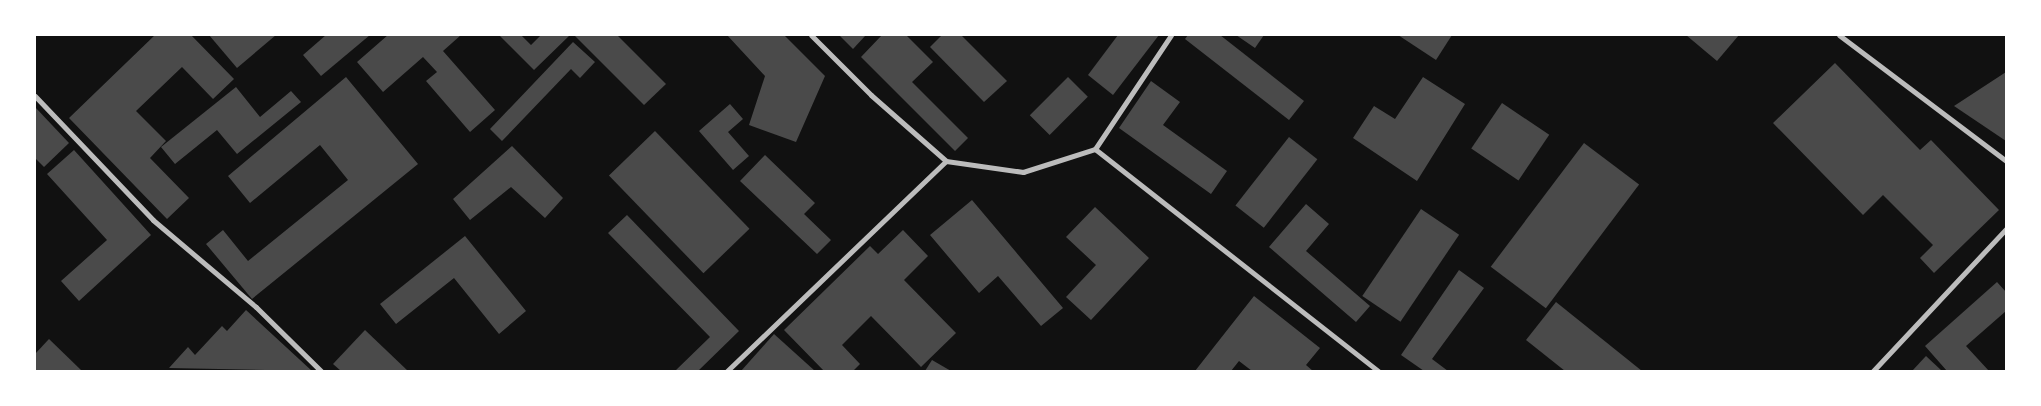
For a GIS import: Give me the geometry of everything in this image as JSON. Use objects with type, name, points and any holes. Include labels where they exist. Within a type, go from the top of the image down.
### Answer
[{"type":"street","points":[[811,35],[871,95],[946,161],[1023,172],[1095,149],[1171,35]]},
{"type":"street","points":[[1838,35],[2006,161]]},
{"type":"street","points":[[35,96],[153,220],[256,307],[321,371]]},
{"type":"street","points":[[1095,149],[1378,371]]},
{"type":"street","points":[[728,371],[946,161]]},
{"type":"street","points":[[1873,371],[2006,229]]},
{"type":"building","points":[[155,35],[191,35],[234,79],[213,99],[182,67],[136,111],[166,141],[150,158],[189,198],[167,219],[69,118]]},
{"type":"building","points":[[209,35],[276,35],[237,68]]},
{"type":"building","points":[[326,35],[370,35],[321,76],[303,55]]},
{"type":"building","points":[[388,35],[461,35],[443,51],[495,110],[470,132],[426,81],[437,72],[423,57],[383,92],[357,62]]},
{"type":"building","points":[[499,35],[521,35],[531,45],[541,35],[570,35],[534,70]]},
{"type":"building","points":[[574,35],[617,35],[666,84],[644,105]]},
{"type":"building","points":[[727,35],[784,35],[825,76],[796,142],[749,125],[765,76]]},
{"type":"building","points":[[839,35],[866,35],[853,49]]},
{"type":"building","points":[[882,35],[906,35],[933,62],[912,82],[968,138],[955,151],[861,57]]},
{"type":"building","points":[[942,35],[961,35],[1007,81],[984,102],[930,47]]},
{"type":"building","points":[[1118,35],[1159,35],[1113,95],[1088,75]]},
{"type":"building","points":[[1188,35],[1220,35],[1304,101],[1289,120],[1185,39]]},
{"type":"building","points":[[1236,35],[1264,35],[1255,48]]},
{"type":"building","points":[[1398,35],[1452,35],[1436,60]]},
{"type":"building","points":[[1686,35],[1739,35],[1717,61]]},
{"type":"building","points":[[573,42],[595,62],[580,78],[571,69],[502,141],[490,129]]},
{"type":"building","points":[[1835,63],[1920,150],[1931,140],[1999,210],[1934,273],[1920,258],[1933,245],[1883,195],[1863,215],[1773,123]]},
{"type":"building","points":[[2006,72],[2006,141],[1954,106]]},
{"type":"building","points":[[346,77],[418,164],[252,299],[206,244],[223,230],[248,261],[348,180],[320,145],[250,203],[228,176]]},
{"type":"building","points":[[1068,77],[1088,97],[1050,135],[1030,115]]},
{"type":"building","points":[[1423,77],[1465,104],[1417,181],[1353,138],[1374,106],[1395,119]]},
{"type":"building","points":[[1151,81],[1180,102],[1163,125],[1227,171],[1211,194],[1119,128]]},
{"type":"building","points":[[236,87],[260,117],[291,91],[301,102],[237,154],[217,130],[175,164],[161,147]]},
{"type":"building","points":[[1502,103],[1549,135],[1518,180],[1471,149]]},
{"type":"building","points":[[730,104],[743,119],[728,132],[749,156],[733,170],[699,131]]},
{"type":"building","points":[[35,107],[69,143],[44,167],[35,158]]},
{"type":"building","points":[[655,131],[749,229],[703,273],[609,175]]},
{"type":"building","points":[[1289,137],[1317,159],[1264,228],[1235,206]]},
{"type":"building","points":[[1584,143],[1639,185],[1546,308],[1491,267]]},
{"type":"building","points":[[512,146],[563,198],[545,218],[511,187],[470,220],[453,199]]},
{"type":"building","points":[[74,150],[151,235],[79,301],[61,281],[107,240],[47,174]]},
{"type":"building","points":[[765,155],[815,203],[804,214],[831,240],[817,254],[740,181]]},
{"type":"building","points":[[972,200],[1063,308],[1041,326],[998,276],[979,293],[930,235]]},
{"type":"building","points":[[1306,204],[1329,224],[1306,251],[1370,306],[1356,322],[1269,247]]},
{"type":"building","points":[[1095,207],[1149,258],[1091,320],[1066,297],[1096,265],[1066,237]]},
{"type":"building","points":[[1421,209],[1459,235],[1400,322],[1362,296]]},
{"type":"building","points":[[627,215],[739,331],[698,371],[675,371],[710,337],[608,233]]},
{"type":"building","points":[[903,230],[928,256],[904,280],[956,333],[921,367],[871,316],[842,345],[860,364],[853,371],[824,371],[784,330],[870,246],[878,254]]},
{"type":"building","points":[[465,236],[526,311],[499,334],[454,278],[396,324],[380,304]]},
{"type":"building","points":[[1459,270],[1484,288],[1432,359],[1448,371],[1424,371],[1401,355]]},
{"type":"building","points":[[1997,282],[2006,292],[2006,311],[1966,346],[1989,371],[1947,371],[1925,346]]},
{"type":"building","points":[[1254,296],[1320,348],[1306,365],[1313,371],[1252,371],[1239,361],[1231,371],[1195,371]]},
{"type":"building","points":[[1556,302],[1642,371],[1565,371],[1526,340]]},
{"type":"building","points":[[246,310],[312,371],[169,368],[188,347],[195,355],[222,326],[227,331]]},
{"type":"building","points":[[365,330],[408,371],[341,371],[333,364]]},
{"type":"building","points":[[774,334],[815,371],[741,371]]},
{"type":"building","points":[[49,339],[82,371],[35,371],[35,354]]},
{"type":"building","points":[[1926,356],[1942,371],[1912,371]]},
{"type":"building","points":[[932,360],[951,371],[925,371]]}]
